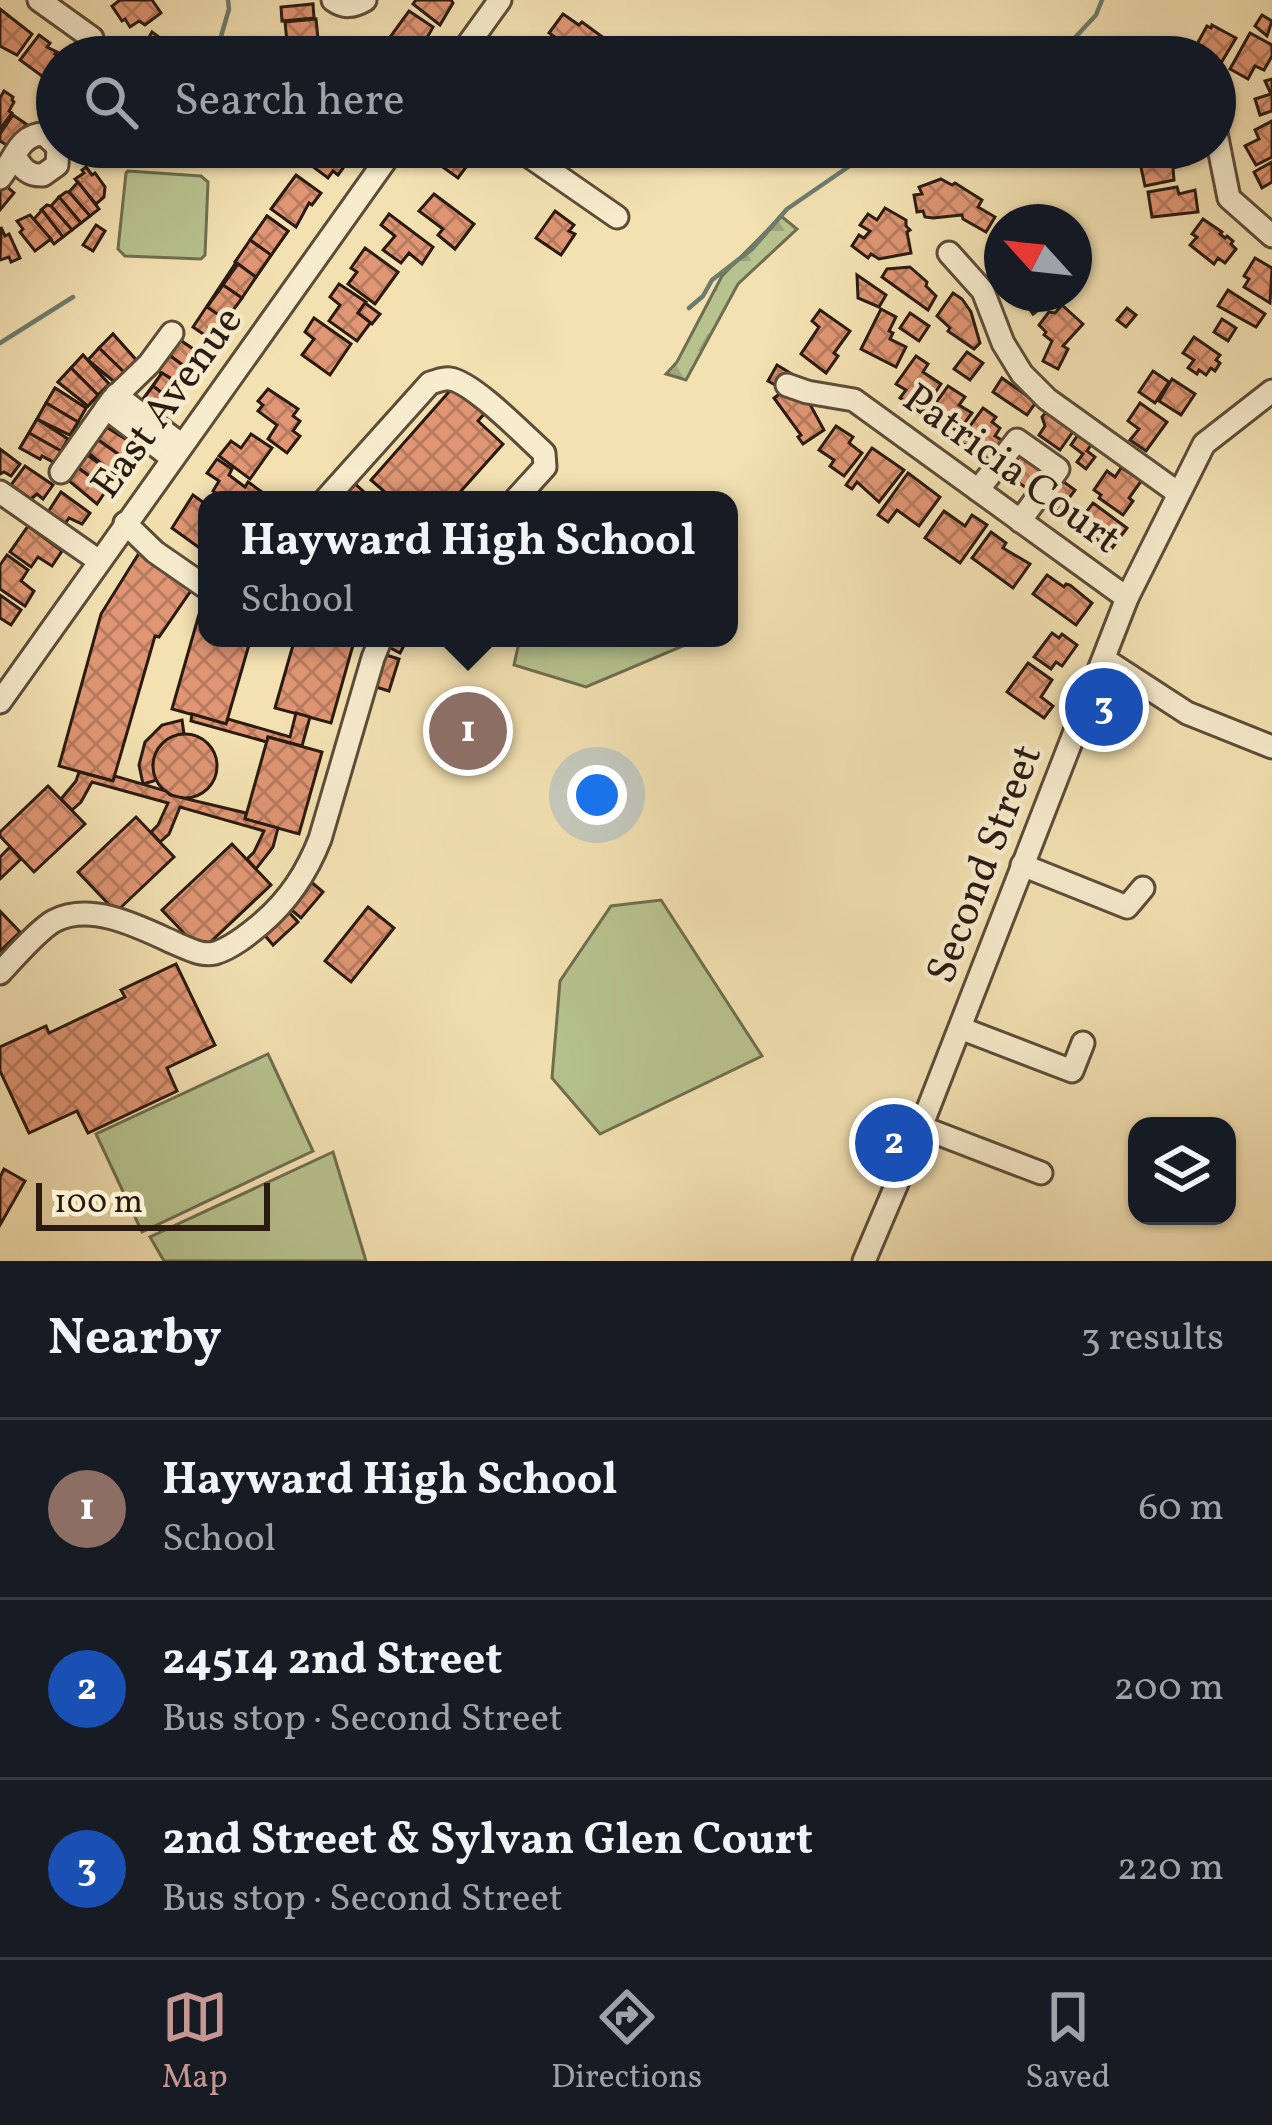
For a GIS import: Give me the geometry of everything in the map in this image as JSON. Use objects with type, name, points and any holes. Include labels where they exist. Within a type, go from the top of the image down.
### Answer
[{"type":"street","points":[[39,0],[89,36]]},
{"type":"street","points":[[333,0],[355,6],[365,0]]},
{"type":"street","points":[[474,36],[500,0]]},
{"type":"street","points":[[0,178],[20,144],[36,133]]},
{"type":"street","points":[[16,157],[30,174],[43,175],[52,168]]},
{"type":"street","name":"East Avenue","points":[[0,702],[380,168]]},
{"type":"street","points":[[546,168],[617,218]]},
{"type":"street","points":[[1223,168],[1229,198],[1272,236]]},
{"type":"street","points":[[949,253],[983,291],[1003,344],[1022,374],[1047,399],[1178,493]]},
{"type":"street","points":[[61,472],[111,402],[172,333]]},
{"type":"street","points":[[333,491],[430,383],[444,379],[469,389],[544,453],[545,467],[523,491]]},
{"type":"street","name":"Patricia Court","points":[[787,386],[854,400],[1127,598]]},
{"type":"street","name":"Second Street","points":[[864,1261],[1127,598],[1204,444],[1272,391]]},
{"type":"street","points":[[111,402],[177,452]]},
{"type":"street","points":[[978,490],[1017,440],[1058,469],[1020,520]]},
{"type":"street","points":[[0,493],[99,561]]},
{"type":"street","points":[[125,524],[198,582]]},
{"type":"street","points":[[0,973],[54,921],[92,914],[202,954],[217,953],[246,937],[295,889],[315,852],[377,647]]},
{"type":"street","points":[[1104,659],[1187,713],[1272,746]]},
{"type":"street","points":[[1022,865],[1126,907],[1143,888]]},
{"type":"street","points":[[960,1028],[1072,1071],[1083,1043]]},
{"type":"street","points":[[921,1127],[1041,1173]]},
{"type":"green space","points":[[128,171],[201,176],[208,182],[205,255],[201,259],[125,256],[118,249]]},
{"type":"green space","points":[[781,216],[797,229],[738,284],[686,380],[666,374],[722,276]]},
{"type":"green space","points":[[518,647],[681,647],[586,687],[514,665]]},
{"type":"green space","points":[[661,900],[762,1056],[600,1134],[552,1078],[560,981],[611,906]]},
{"type":"green space","points":[[268,1054],[313,1151],[142,1232],[96,1134]]},
{"type":"green space","points":[[333,1152],[366,1261],[164,1261],[150,1237]]},
{"type":"building","points":[[120,0],[152,0],[161,13],[145,25],[139,21],[130,27],[112,6]]},
{"type":"building","points":[[416,0],[453,3],[440,25],[413,4]]},
{"type":"building","points":[[313,4],[314,18],[282,21],[281,7]]},
{"type":"building","points":[[0,9],[32,34],[17,55],[0,46]]},
{"type":"building","points":[[409,11],[433,27],[428,36],[391,36]]},
{"type":"building","points":[[563,14],[601,36],[553,36],[549,33]]},
{"type":"building","points":[[1262,15],[1272,21],[1267,36],[1255,26]]},
{"type":"building","points":[[316,19],[318,36],[286,36],[285,22]]},
{"type":"building","points":[[1207,26],[1232,36],[1202,36]]},
{"type":"building","points":[[1250,33],[1272,45],[1264,70],[1255,66],[1248,79],[1236,72],[1236,58]]},
{"type":"building","points":[[36,39],[36,72],[20,60]]},
{"type":"building","points":[[1272,79],[1272,111],[1260,115],[1255,99],[1271,94],[1265,81]]},
{"type":"building","points":[[4,91],[14,102],[0,129],[0,98]]},
{"type":"building","points":[[13,115],[26,124],[10,147],[0,141],[0,134]]},
{"type":"building","points":[[1272,121],[1272,157],[1256,165],[1245,146],[1259,139],[1255,130]]},
{"type":"building","points":[[1272,162],[1272,182],[1262,188],[1254,172]]},
{"type":"building","points":[[315,168],[343,168],[338,175],[333,171],[328,178]]},
{"type":"building","points":[[444,168],[465,168],[458,178]]},
{"type":"building","points":[[1141,168],[1173,168],[1174,180],[1145,186]]},
{"type":"building","points":[[82,170],[95,173],[105,187],[104,197],[96,204],[75,179]]},
{"type":"building","points":[[296,175],[321,193],[309,203],[296,227],[271,209]]},
{"type":"building","points":[[941,179],[982,200],[978,207],[984,211],[984,231],[962,215],[933,218],[917,212],[914,195],[922,194],[919,187]]},
{"type":"building","points":[[78,182],[99,209],[90,216],[69,192]]},
{"type":"building","points":[[3,183],[14,193],[0,210],[0,187]]},
{"type":"building","points":[[1177,187],[1179,194],[1195,190],[1198,212],[1152,217],[1148,192]]},
{"type":"building","points":[[66,192],[90,216],[81,223],[59,197]]},
{"type":"building","points":[[434,194],[474,224],[455,249],[438,235],[443,229],[419,211]]},
{"type":"building","points":[[59,197],[81,223],[72,230],[51,206]]},
{"type":"building","points":[[47,205],[72,230],[63,237],[41,210]]},
{"type":"building","points":[[885,208],[906,220],[911,253],[879,259],[871,254],[868,258],[852,246],[859,235],[864,238],[870,231],[860,225],[868,214],[877,220]]},
{"type":"building","points":[[42,210],[63,237],[54,244],[34,219]]},
{"type":"building","points":[[555,211],[574,225],[569,231],[575,234],[561,255],[536,238]]},
{"type":"building","points":[[389,214],[433,247],[422,264],[409,253],[401,263],[383,250],[395,236],[381,225]]},
{"type":"building","points":[[30,215],[51,239],[35,251],[17,221]]},
{"type":"building","points":[[267,216],[288,231],[212,340],[193,327]]},
{"type":"building","points":[[267,216],[288,231],[271,255],[250,240]]},
{"type":"building","points":[[1203,219],[1233,241],[1236,249],[1225,263],[1218,258],[1214,264],[1190,245]]},
{"type":"building","points":[[96,225],[105,231],[93,251],[83,245]]},
{"type":"building","points":[[1,227],[20,258],[11,262],[9,257],[0,260]]},
{"type":"building","points":[[250,240],[271,255],[256,277],[235,262]]},
{"type":"building","points":[[365,248],[398,272],[375,304],[348,284],[357,272],[351,268]]},
{"type":"building","points":[[1255,258],[1272,268],[1270,303],[1244,287],[1249,279],[1244,276]]},
{"type":"building","points":[[238,264],[256,277],[242,298],[223,285]]},
{"type":"building","points":[[910,267],[936,296],[928,310],[882,277],[887,269]]},
{"type":"building","points":[[857,275],[886,295],[879,307],[858,298]]},
{"type":"building","points":[[339,284],[366,302],[358,313],[371,322],[357,341],[329,321],[340,305],[330,297]]},
{"type":"building","points":[[223,285],[242,298],[226,320],[207,307]]},
{"type":"building","points":[[1228,290],[1265,314],[1256,327],[1218,306]]},
{"type":"building","points":[[953,293],[971,312],[980,343],[974,349],[948,331],[937,316]]},
{"type":"building","points":[[365,303],[380,314],[372,324],[358,313]]},
{"type":"building","points":[[1127,308],[1136,315],[1126,327],[1117,320]]},
{"type":"building","points":[[881,309],[896,317],[890,339],[906,347],[896,367],[861,349]]},
{"type":"building","points":[[820,310],[850,331],[826,373],[801,354],[819,327],[812,321]]},
{"type":"building","points":[[1049,312],[1070,312],[1083,324],[1063,346],[1068,349],[1058,369],[1043,361],[1052,341],[1039,325]]},
{"type":"building","points":[[910,313],[929,326],[919,341],[900,328]]},
{"type":"building","points":[[314,318],[351,344],[330,375],[302,355],[314,339],[305,332]]},
{"type":"building","points":[[1222,319],[1236,328],[1228,341],[1214,332]]},
{"type":"building","points":[[113,334],[138,362],[117,384],[88,360]]},
{"type":"building","points":[[113,334],[138,362],[126,374],[99,348]]},
{"type":"building","points":[[1194,337],[1220,355],[1215,371],[1211,368],[1206,375],[1199,370],[1197,374],[1188,368],[1194,360],[1183,353]]},
{"type":"building","points":[[180,340],[199,353],[160,416],[141,402]]},
{"type":"building","points":[[180,340],[199,353],[188,369],[169,355]]},
{"type":"building","points":[[99,348],[126,374],[117,384],[88,360]]},
{"type":"building","points":[[967,352],[983,363],[970,380],[954,369]]},
{"type":"building","points":[[83,355],[109,384],[88,406],[58,382]]},
{"type":"building","points":[[83,355],[109,384],[98,395],[71,368]]},
{"type":"building","points":[[169,355],[188,369],[178,382],[158,371]]},
{"type":"building","points":[[916,356],[928,364],[923,372],[941,384],[921,413],[900,398],[906,390],[896,384]]},
{"type":"building","points":[[777,365],[792,374],[784,390],[768,381]]},
{"type":"building","points":[[71,368],[98,395],[88,406],[58,382]]},
{"type":"building","points":[[1153,371],[1169,382],[1155,403],[1139,392]]},
{"type":"building","points":[[162,373],[182,386],[172,401],[153,386]]},
{"type":"building","points":[[1002,378],[1036,402],[1027,415],[993,392]]},
{"type":"building","points":[[1172,379],[1195,394],[1181,415],[1159,401]]},
{"type":"building","points":[[455,385],[485,413],[478,421],[503,444],[461,491],[384,491],[371,480]]},
{"type":"building","points":[[153,386],[172,401],[160,416],[141,402]]},
{"type":"building","points":[[948,386],[965,397],[959,405],[972,413],[958,432],[926,417]]},
{"type":"building","points":[[789,387],[806,397],[824,430],[803,444],[774,398]]},
{"type":"building","points":[[55,388],[86,408],[70,435],[37,419]]},
{"type":"building","points":[[55,388],[86,408],[78,422],[46,403]]},
{"type":"building","points":[[268,389],[298,409],[293,416],[300,421],[293,431],[300,436],[287,453],[268,439],[277,425],[258,411],[263,405],[258,401]]},
{"type":"building","points":[[46,403],[78,422],[70,435],[37,419]]},
{"type":"building","points":[[1140,403],[1167,422],[1146,451],[1130,440],[1139,429],[1128,421]]},
{"type":"building","points":[[983,408],[996,417],[992,422],[1000,428],[995,436],[1003,441],[989,460],[959,441]]},
{"type":"building","points":[[1047,411],[1074,430],[1060,450],[1039,435]]},
{"type":"building","points":[[37,419],[68,439],[55,463],[20,448]]},
{"type":"building","points":[[37,419],[68,439],[61,451],[29,433]]},
{"type":"building","points":[[103,425],[135,445],[125,459],[94,437]]},
{"type":"building","points":[[836,426],[853,437],[849,443],[862,453],[844,476],[830,466],[834,460],[819,450]]},
{"type":"building","points":[[1080,432],[1093,442],[1087,451],[1095,457],[1086,469],[1077,462],[1083,454],[1071,445]]},
{"type":"building","points":[[29,433],[61,451],[55,463],[20,448]]},
{"type":"building","points":[[251,434],[272,448],[250,479],[219,456],[231,441],[241,448]]},
{"type":"building","points":[[94,437],[125,459],[116,476],[85,450]]},
{"type":"building","points":[[872,448],[904,470],[879,502],[857,482],[852,489],[846,485]]},
{"type":"building","points":[[0,449],[20,464],[11,476],[0,474]]},
{"type":"building","points":[[86,454],[116,476],[107,489],[77,467]]},
{"type":"building","points":[[1019,456],[1041,471],[1028,489],[1007,475]]},
{"type":"building","points":[[217,459],[245,487],[248,482],[261,491],[213,491],[219,481],[207,473]]},
{"type":"building","points":[[25,466],[53,485],[43,499],[37,494],[31,499],[11,485]]},
{"type":"building","points":[[77,467],[107,489],[97,504],[68,480]]},
{"type":"building","points":[[1121,468],[1142,480],[1123,515],[1094,490],[1107,471],[1115,477]]},
{"type":"building","points":[[908,473],[940,497],[919,526],[897,510],[888,522],[878,515]]},
{"type":"building","points":[[1057,477],[1075,490],[1059,512],[1041,500]]},
{"type":"building","points":[[61,492],[90,513],[82,524],[69,518],[65,524],[48,512]]},
{"type":"building","points":[[193,495],[198,499],[198,547],[172,528]]},
{"type":"building","points":[[1093,503],[1127,528],[1112,548],[1074,528]]},
{"type":"building","points":[[944,511],[965,526],[972,515],[987,525],[960,563],[925,538]]},
{"type":"building","points":[[28,526],[62,551],[52,566],[38,557],[31,567],[10,552]]},
{"type":"building","points":[[991,532],[1006,543],[1003,548],[1030,564],[1013,588],[972,558]]},
{"type":"building","points":[[139,553],[192,589],[159,637],[155,636],[113,781],[59,766],[101,614]]},
{"type":"building","points":[[7,555],[28,570],[21,581],[34,591],[25,606],[0,589],[0,565]]},
{"type":"building","points":[[1047,575],[1064,587],[1070,585],[1092,603],[1076,625],[1033,594]]},
{"type":"building","points":[[0,595],[21,610],[11,625],[0,618]]},
{"type":"building","points":[[198,618],[198,647],[248,647],[226,724],[172,709]]},
{"type":"building","points":[[1052,633],[1077,645],[1062,666],[1056,662],[1051,669],[1034,657]]},
{"type":"building","points":[[292,647],[352,647],[331,723],[275,708]]},
{"type":"building","points":[[383,654],[399,659],[389,691],[373,686]]},
{"type":"building","points":[[1028,663],[1052,680],[1041,697],[1053,706],[1044,718],[1007,692]]},
{"type":"building","points":[[296,713],[310,717],[302,746],[268,737],[267,742],[191,721],[192,714],[226,724],[228,719],[290,737]]},
{"type":"building","points":[[182,720],[184,734],[158,749],[153,765],[157,780],[143,784],[139,765],[145,742],[162,725]]},
{"type":"building","points":[[185,734],[207,744],[217,766],[207,788],[185,798],[163,788],[153,766],[163,744]]},
{"type":"building","points":[[268,737],[322,752],[299,834],[245,819]]},
{"type":"building","points":[[79,772],[113,781],[115,776],[246,813],[245,819],[278,828],[273,847],[256,869],[247,859],[264,831],[180,807],[169,834],[160,842],[151,832],[168,803],[92,782],[72,810],[61,799]]},
{"type":"building","points":[[48,786],[85,824],[34,872],[0,832]]},
{"type":"building","points":[[136,817],[174,857],[116,912],[78,872]]},
{"type":"building","points":[[232,844],[271,885],[201,951],[162,910]]},
{"type":"building","points":[[10,847],[21,859],[0,879],[0,857]]},
{"type":"building","points":[[310,881],[323,892],[301,918],[288,907]]},
{"type":"building","points":[[368,907],[394,928],[351,982],[325,961]]},
{"type":"building","points":[[286,909],[298,922],[273,945],[262,932]]},
{"type":"building","points":[[0,911],[20,932],[0,951]]},
{"type":"building","points":[[176,964],[215,1045],[167,1068],[177,1091],[88,1133],[77,1111],[29,1133],[0,1071],[0,1047],[46,1026],[49,1033],[125,997],[121,990]]},
{"type":"building","points":[[4,1169],[25,1181],[0,1225],[0,1177]]},
{"type":"waterway","points":[[221,36],[228,0]]},
{"type":"waterway","points":[[1076,36],[1096,15],[1102,0]]},
{"type":"waterway","points":[[689,308],[787,209],[847,168]]},
{"type":"waterway","points":[[0,343],[73,297]]},
{"type":"place","name":"2nd Street & Sylvan Glen Court","points":[[1104,707]]},
{"type":"place","name":"Hayward High School","points":[[468,731]]},
{"type":"place","name":"24514 2nd Street","points":[[894,1143]]}]
